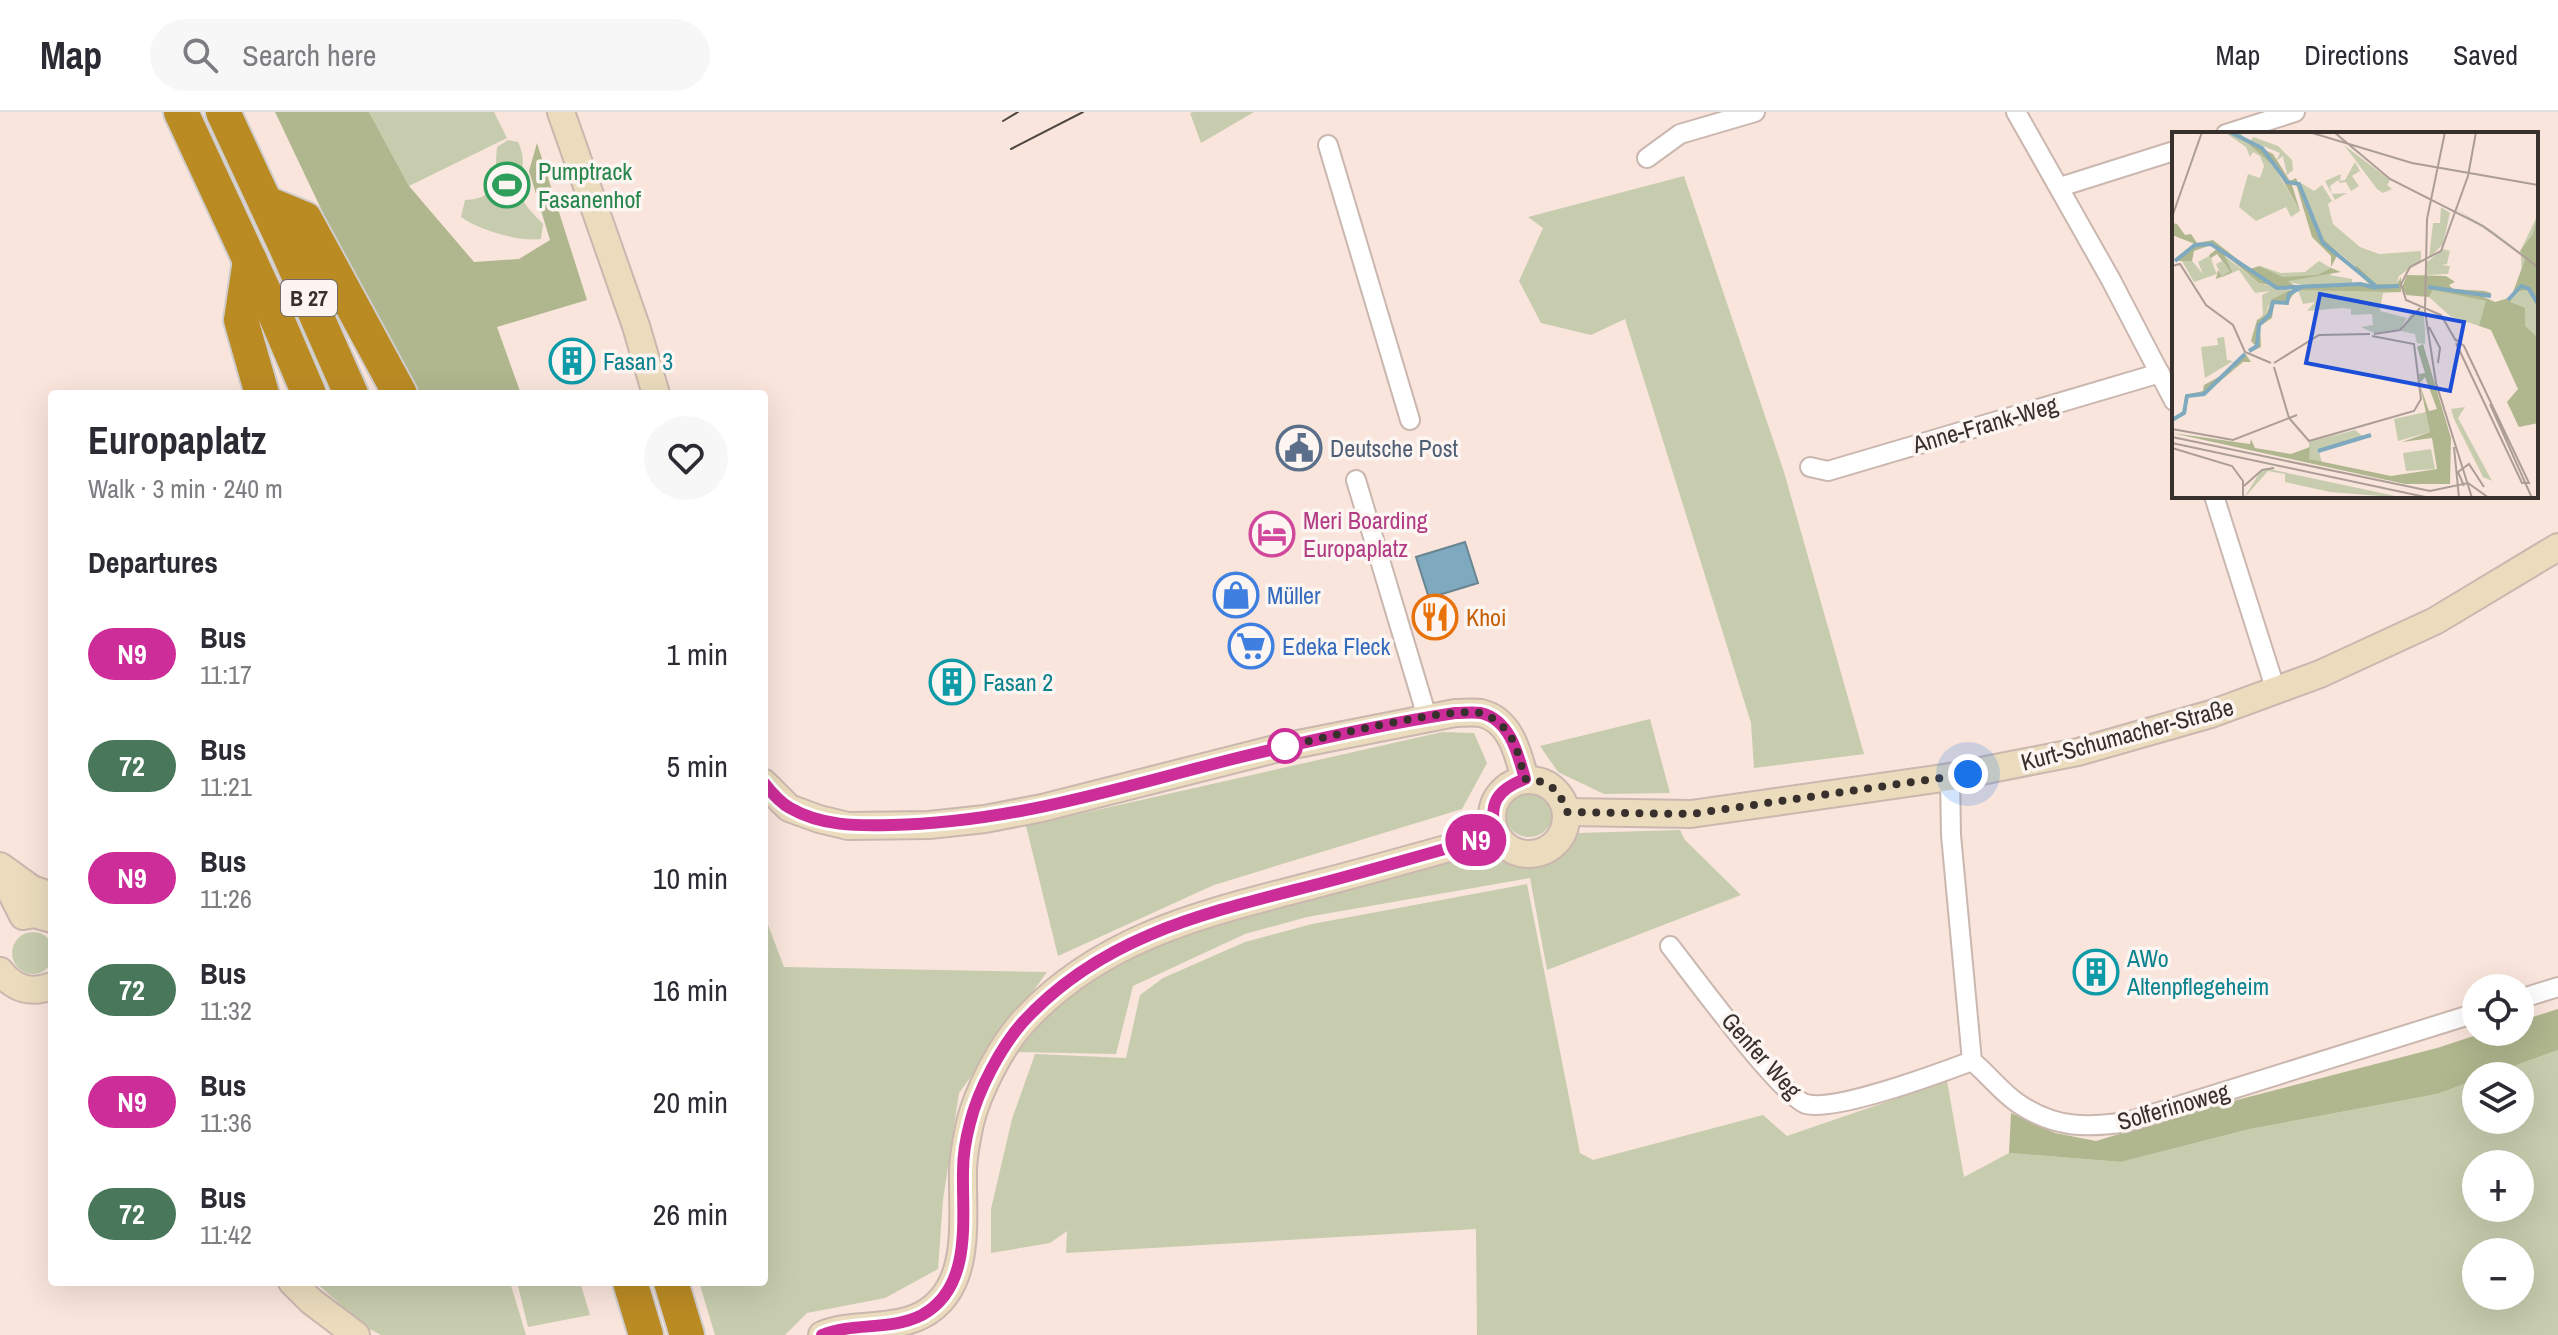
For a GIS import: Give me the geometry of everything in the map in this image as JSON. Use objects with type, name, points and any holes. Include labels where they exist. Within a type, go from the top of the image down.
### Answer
[{"type":"highway","name":"B 27","points":[[181,112],[307,390]]},
{"type":"highway","name":"B 27","points":[[223,112],[349,390]]},
{"type":"highway","points":[[266,203],[305,219],[398,390]]},
{"type":"highway","name":"B 27","points":[[250,260],[241,320],[261,390]]},
{"type":"highway","points":[[631,1286],[646,1335]]},
{"type":"highway","points":[[672,1286],[687,1335]]},
{"type":"street","points":[[561,112],[636,326],[655,390]]},
{"type":"street","points":[[1647,158],[1680,134],[1755,112]]},
{"type":"street","points":[[2016,112],[2060,187],[2172,397]]},
{"type":"street","points":[[2232,132],[2295,112]]},
{"type":"street","points":[[1328,145],[1410,420]]},
{"type":"street","points":[[2060,187],[2172,152]]},
{"type":"street","name":"Anne-Frank-Weg","points":[[1810,467],[1828,471],[2160,373]]},
{"type":"street","points":[[1356,480],[1427,717]]},
{"type":"street","points":[[2215,498],[2276,691]]},
{"type":"street","name":"Kurt-Schumacher-Straße","points":[[1567,812],[1691,814],[1950,777],[2078,752],[2211,714],[2320,674],[2435,621],[2558,547]]},
{"type":"street","points":[[768,787],[789,808],[848,826],[929,825],[985,819],[1042,808],[1283,747],[1455,713],[1482,713],[1504,728],[1516,747],[1525,779]]},
{"type":"street","points":[[1950,777],[1951,835],[1972,1061]]},
{"type":"street","points":[[1525,779],[1540,780],[1553,787],[1562,798],[1567,812],[1565,829],[1555,844],[1541,853],[1523,854],[1507,848],[1496,835],[1491,817],[1496,799],[1508,785],[1525,779]]},
{"type":"street","points":[[822,1335],[851,1328],[903,1323],[937,1304],[950,1287],[963,1237],[963,1168],[970,1121],[990,1071],[1021,1024],[1063,984],[1117,948],[1195,916],[1496,835]]},
{"type":"street","points":[[0,868],[32,889],[48,895]]},
{"type":"street","points":[[0,868],[23,916],[34,914],[48,918]]},
{"type":"street","name":"Genfer Weg","points":[[1670,946],[1773,1077],[1805,1104],[1835,1104],[1972,1061]]},
{"type":"street","points":[[0,971],[17,987],[28,991],[48,991]]},
{"type":"street","points":[[2534,995],[2558,987]]},
{"type":"street","name":"Solferinoweg","points":[[1972,1061],[2017,1103],[2051,1121],[2082,1127],[2127,1122],[2462,1017]]},
{"type":"street","points":[[296,1286],[356,1335]]},
{"type":"green space","points":[[275,112],[369,112],[409,186],[474,262],[519,259],[550,240],[529,171],[537,143],[587,300],[497,327],[520,390],[407,390]]},
{"type":"green space","points":[[369,112],[494,112],[507,138],[409,186]]},
{"type":"green space","points":[[1254,112],[1201,143],[1190,113]]},
{"type":"green space","name":"Pumptrack Fasanenhof","points":[[508,140],[518,142],[521,149],[522,197],[529,210],[543,224],[541,239],[500,234],[461,217],[465,200],[485,195],[491,190],[497,147]]},
{"type":"green space","points":[[1684,176],[1784,472],[1864,754],[1754,768],[1751,723],[1625,319],[1591,335],[1541,323],[1519,281],[1543,228],[1528,217]]},
{"type":"green space","points":[[1650,719],[1670,793],[1604,794],[1558,772],[1540,746]]},
{"type":"green space","points":[[1442,732],[1474,733],[1487,763],[1462,809],[1214,885],[1058,956],[1026,826]]},
{"type":"green space","points":[[1529,789],[1546,796],[1553,813],[1546,830],[1529,837],[1512,830],[1505,813],[1512,796]]},
{"type":"green space","points":[[1680,830],[1685,840],[1741,895],[1547,970],[1530,878],[1307,917],[1245,934],[1133,986],[1116,1054],[1017,1052],[1065,996],[1125,956],[1192,928],[1492,851],[1507,860],[1543,860],[1579,833]]},
{"type":"green space","points":[[1527,884],[1580,1153],[1593,1160],[1763,1115],[1787,1136],[1947,1081],[1964,1177],[2009,1153],[2121,1162],[2250,1129],[2437,1094],[2462,1085],[2462,1134],[2534,1134],[2534,1062],[2525,1062],[2558,1050],[2558,1335],[1477,1335],[1476,1229],[1066,1253],[1067,1231],[1050,1243],[991,1253],[991,1209],[1012,1119],[1035,1054],[1126,1058],[1140,995],[1163,978],[1245,942],[1312,924]]},
{"type":"green space","points":[[768,925],[784,967],[1047,972],[959,1093],[943,1200],[938,1269],[885,1298],[807,1313],[785,1335],[715,1335],[700,1286],[768,1286]]},
{"type":"green space","points":[[25,934],[41,934],[48,938],[48,968],[33,974],[25,972],[14,961],[14,945]]},
{"type":"green space","points":[[2558,1009],[2558,1050],[2525,1062],[2462,1062],[2462,1085],[2437,1094],[2250,1129],[2121,1162],[2009,1153],[2011,1113],[2055,1133],[2096,1141],[2206,1108],[2462,1040],[2462,1046],[2534,1046],[2534,1017]]},
{"type":"green space","points":[[320,1286],[511,1286],[526,1335],[381,1335],[366,1327]]},
{"type":"green space","points":[[518,1286],[581,1286],[590,1315],[528,1327]]},
{"type":"water","points":[[1465,542],[1478,583],[1429,598],[1416,557]]},
{"type":"tram line","points":[[1003,121],[1018,112]]},
{"type":"tram line","points":[[1011,149],[1083,112]]},
{"type":"bus line","name":"N9","points":[[768,788],[789,808],[848,826],[929,825],[985,819],[1042,808],[1283,747],[1455,713],[1482,713],[1504,728],[1516,747],[1525,779],[1508,785],[1496,799],[1491,817],[1496,835],[1195,916],[1117,948],[1063,984],[1021,1024],[990,1071],[970,1121],[963,1168],[963,1237],[950,1287],[937,1304],[903,1323],[851,1328],[822,1335]]},
{"type":"place","name":"Pumptrack Fasanenhof","points":[[507,185]]},
{"type":"place","name":"Fasan 3","points":[[572,361]]},
{"type":"place","name":"Deutsche Post","points":[[1299,448]]},
{"type":"place","name":"Meri Boarding Europaplatz","points":[[1272,534]]},
{"type":"place","name":"Müller","points":[[1236,595]]},
{"type":"place","name":"Khoi","points":[[1435,617]]},
{"type":"place","name":"Edeka Fleck","points":[[1251,646]]},
{"type":"place","name":"Fasan 2","points":[[952,682]]},
{"type":"place","name":"AWo Altenpflegeheim","points":[[2096,972]]},
{"type":"route","points":[[1285,746],[1427,717],[1482,713],[1504,728],[1516,747],[1525,779],[1540,780],[1553,787],[1562,798],[1567,812],[1691,814],[1968,774]]}]
